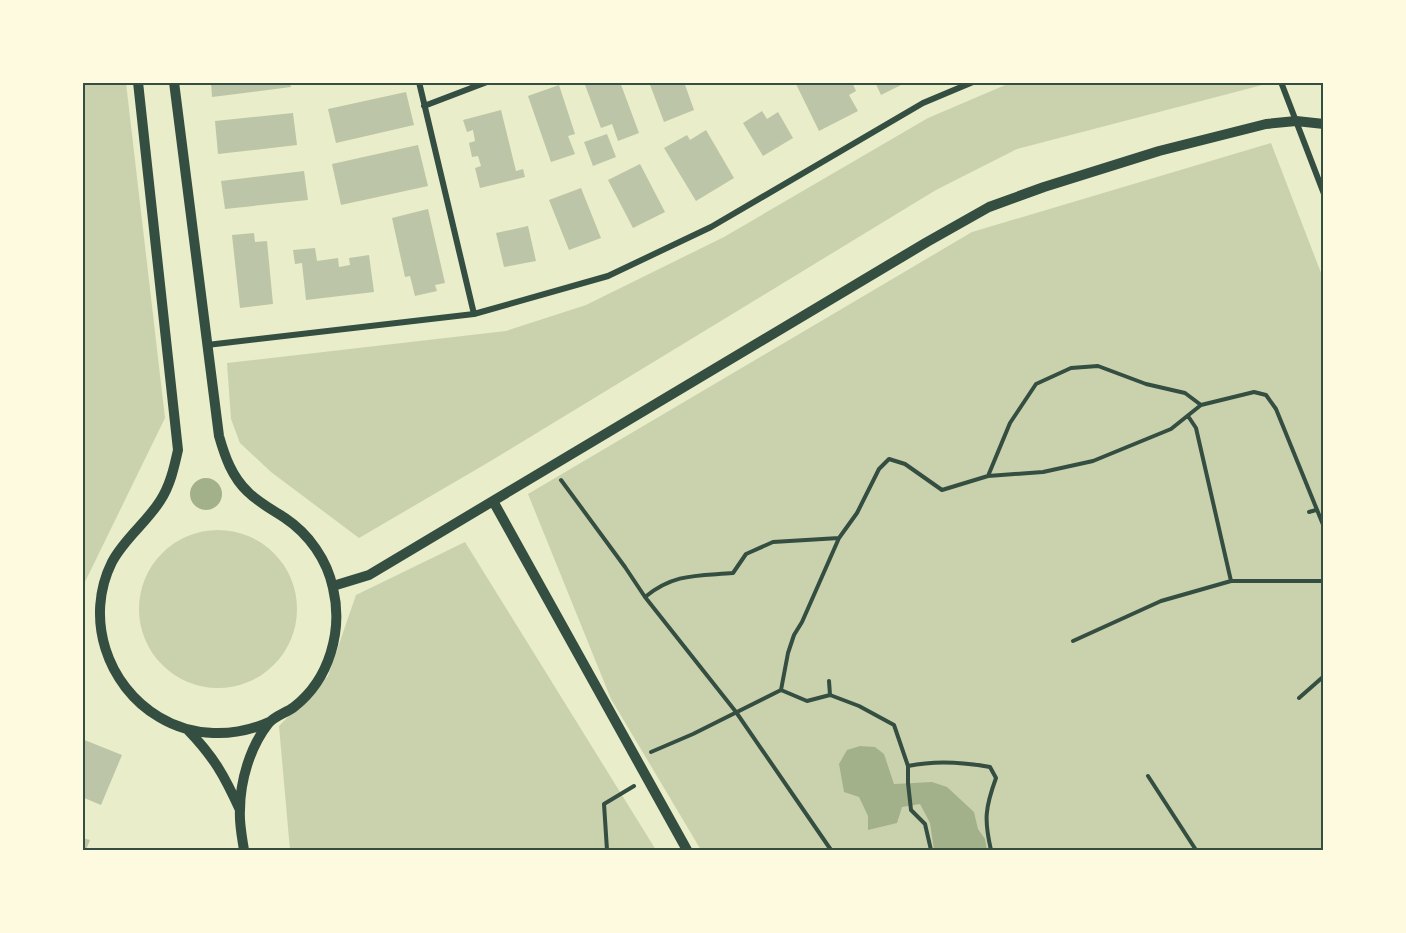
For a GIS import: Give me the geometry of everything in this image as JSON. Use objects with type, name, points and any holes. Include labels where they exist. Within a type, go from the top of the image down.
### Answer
[{"type":"street","points":[[138,82],[178,450],[173,471],[159,502],[124,543],[112,563],[104,585],[100,608],[101,631],[106,653],[116,675],[129,694],[147,710],[167,722],[186,729],[212,734],[235,733],[256,728],[268,722],[294,707],[310,692],[322,674],[331,652],[336,633],[337,611],[333,586],[317,549],[286,519],[248,493],[235,477],[225,457],[219,436],[174,82]]},
{"type":"street","points":[[419,82],[474,314]]},
{"type":"street","points":[[424,106],[487,82]]},
{"type":"street","points":[[207,345],[474,314],[608,276],[711,227],[923,103],[973,82]]},
{"type":"street","points":[[1281,82],[1323,194]]},
{"type":"street","points":[[333,586],[369,575],[989,207],[1159,151],[1266,124],[1296,121],[1323,124]]},
{"type":"street","points":[[494,501],[687,850]]},
{"type":"street","points":[[244,850],[240,810],[246,771],[253,749],[268,722]]},
{"type":"street","points":[[186,729],[208,751],[225,778],[240,810]]},
{"type":"path","points":[[988,476],[1010,423],[1036,384],[1071,368],[1098,366],[1146,384],[1185,393],[1201,405]]},
{"type":"path","points":[[781,690],[794,635],[839,538],[857,513],[879,469],[888,459],[905,464],[942,490],[988,476],[1042,472],[1093,461],[1171,429],[1201,405],[1254,392],[1266,395],[1276,409],[1323,527]]},
{"type":"path","points":[[1188,416],[1196,428],[1231,581]]},
{"type":"path","points":[[552,467],[645,597],[736,712],[831,850]]},
{"type":"path","points":[[1309,512],[1316,510]]},
{"type":"path","points":[[645,597],[656,588],[678,577],[733,573],[746,554],[773,542],[839,538]]},
{"type":"path","points":[[1073,641],[1161,601],[1231,581],[1323,581]]},
{"type":"path","points":[[1299,698],[1323,676]]},
{"type":"path","points":[[829,681],[830,695]]},
{"type":"path","points":[[637,758],[693,734],[781,690],[807,701],[830,695],[859,706],[894,725],[908,766],[911,810],[925,824],[931,850]]},
{"type":"path","points":[[908,766],[927,762],[968,763],[990,767],[996,778],[986,805],[987,835],[992,850]]},
{"type":"path","points":[[1148,776],[1196,850]]},
{"type":"path","points":[[607,850],[604,804],[648,779]]},
{"type":"shaded area","points":[[83,82],[126,83],[165,418],[83,586]]},
{"type":"shaded area","points":[[1010,83],[1270,83],[1017,149],[936,190],[489,462],[359,538],[271,472],[240,443],[231,419],[227,363],[506,331],[586,305],[724,237],[928,118]]},
{"type":"shaded area","points":[[1271,143],[1323,278],[1323,850],[701,850],[611,699],[528,494],[972,232]]},
{"type":"shaded area","points":[[206,478],[217,483],[222,494],[217,505],[206,510],[195,505],[190,494],[195,483]]},
{"type":"shaded area","points":[[218,530],[233,531],[248,536],[262,543],[274,553],[284,565],[291,579],[296,594],[296,624],[291,639],[284,653],[274,665],[262,675],[248,682],[233,687],[218,688],[203,687],[188,682],[174,675],[162,665],[152,653],[145,639],[140,624],[139,609],[140,594],[145,579],[152,565],[162,553],[174,543],[188,536],[203,531]]},
{"type":"shaded area","points":[[465,542],[656,850],[290,850],[279,726],[328,676],[356,595]]},
{"type":"shaded area","points":[[860,746],[875,747],[884,754],[894,784],[932,782],[947,787],[974,812],[987,850],[934,850],[930,823],[920,804],[902,807],[897,823],[868,830],[868,816],[859,797],[844,792],[839,764],[847,750]]},
{"type":"building","points":[[211,82],[290,82],[291,87],[212,97]]},
{"type":"building","points":[[584,82],[620,82],[639,133],[618,141],[612,124],[601,128]]},
{"type":"building","points":[[649,82],[684,82],[694,110],[664,122]]},
{"type":"building","points":[[799,82],[852,82],[856,91],[849,95],[858,111],[819,131],[796,84]]},
{"type":"building","points":[[875,82],[907,82],[881,95]]},
{"type":"building","points":[[559,85],[575,134],[568,136],[575,154],[551,162],[528,96]]},
{"type":"building","points":[[406,92],[414,125],[336,143],[328,109]]},
{"type":"building","points":[[501,110],[516,171],[523,169],[525,177],[480,188],[475,168],[481,166],[478,156],[472,157],[469,143],[475,141],[473,130],[467,132],[463,120]]},
{"type":"building","points":[[762,111],[767,119],[778,112],[793,138],[763,156],[743,123]]},
{"type":"building","points":[[293,113],[297,145],[218,154],[215,121]]},
{"type":"building","points":[[706,130],[734,178],[696,201],[664,148],[687,135],[690,140]]},
{"type":"building","points":[[607,134],[616,157],[593,166],[584,142]]},
{"type":"building","points":[[418,145],[428,186],[341,205],[332,164]]},
{"type":"building","points":[[640,164],[665,212],[633,228],[608,180]]},
{"type":"building","points":[[304,171],[308,200],[225,209],[221,181]]},
{"type":"building","points":[[581,188],[601,238],[569,250],[549,200]]},
{"type":"building","points":[[428,209],[445,283],[435,285],[437,291],[415,296],[410,276],[405,277],[392,218]]},
{"type":"building","points":[[528,226],[536,261],[504,267],[496,233]]},
{"type":"building","points":[[254,233],[255,242],[267,241],[273,304],[240,308],[232,235]]},
{"type":"building","points":[[315,248],[317,261],[338,258],[339,267],[350,265],[349,258],[369,255],[374,292],[306,300],[302,263],[295,264],[293,250]]},
{"type":"building","points":[[82,739],[122,755],[101,805],[82,797]]},
{"type":"building","points":[[82,838],[90,840],[86,850],[82,850]]}]
